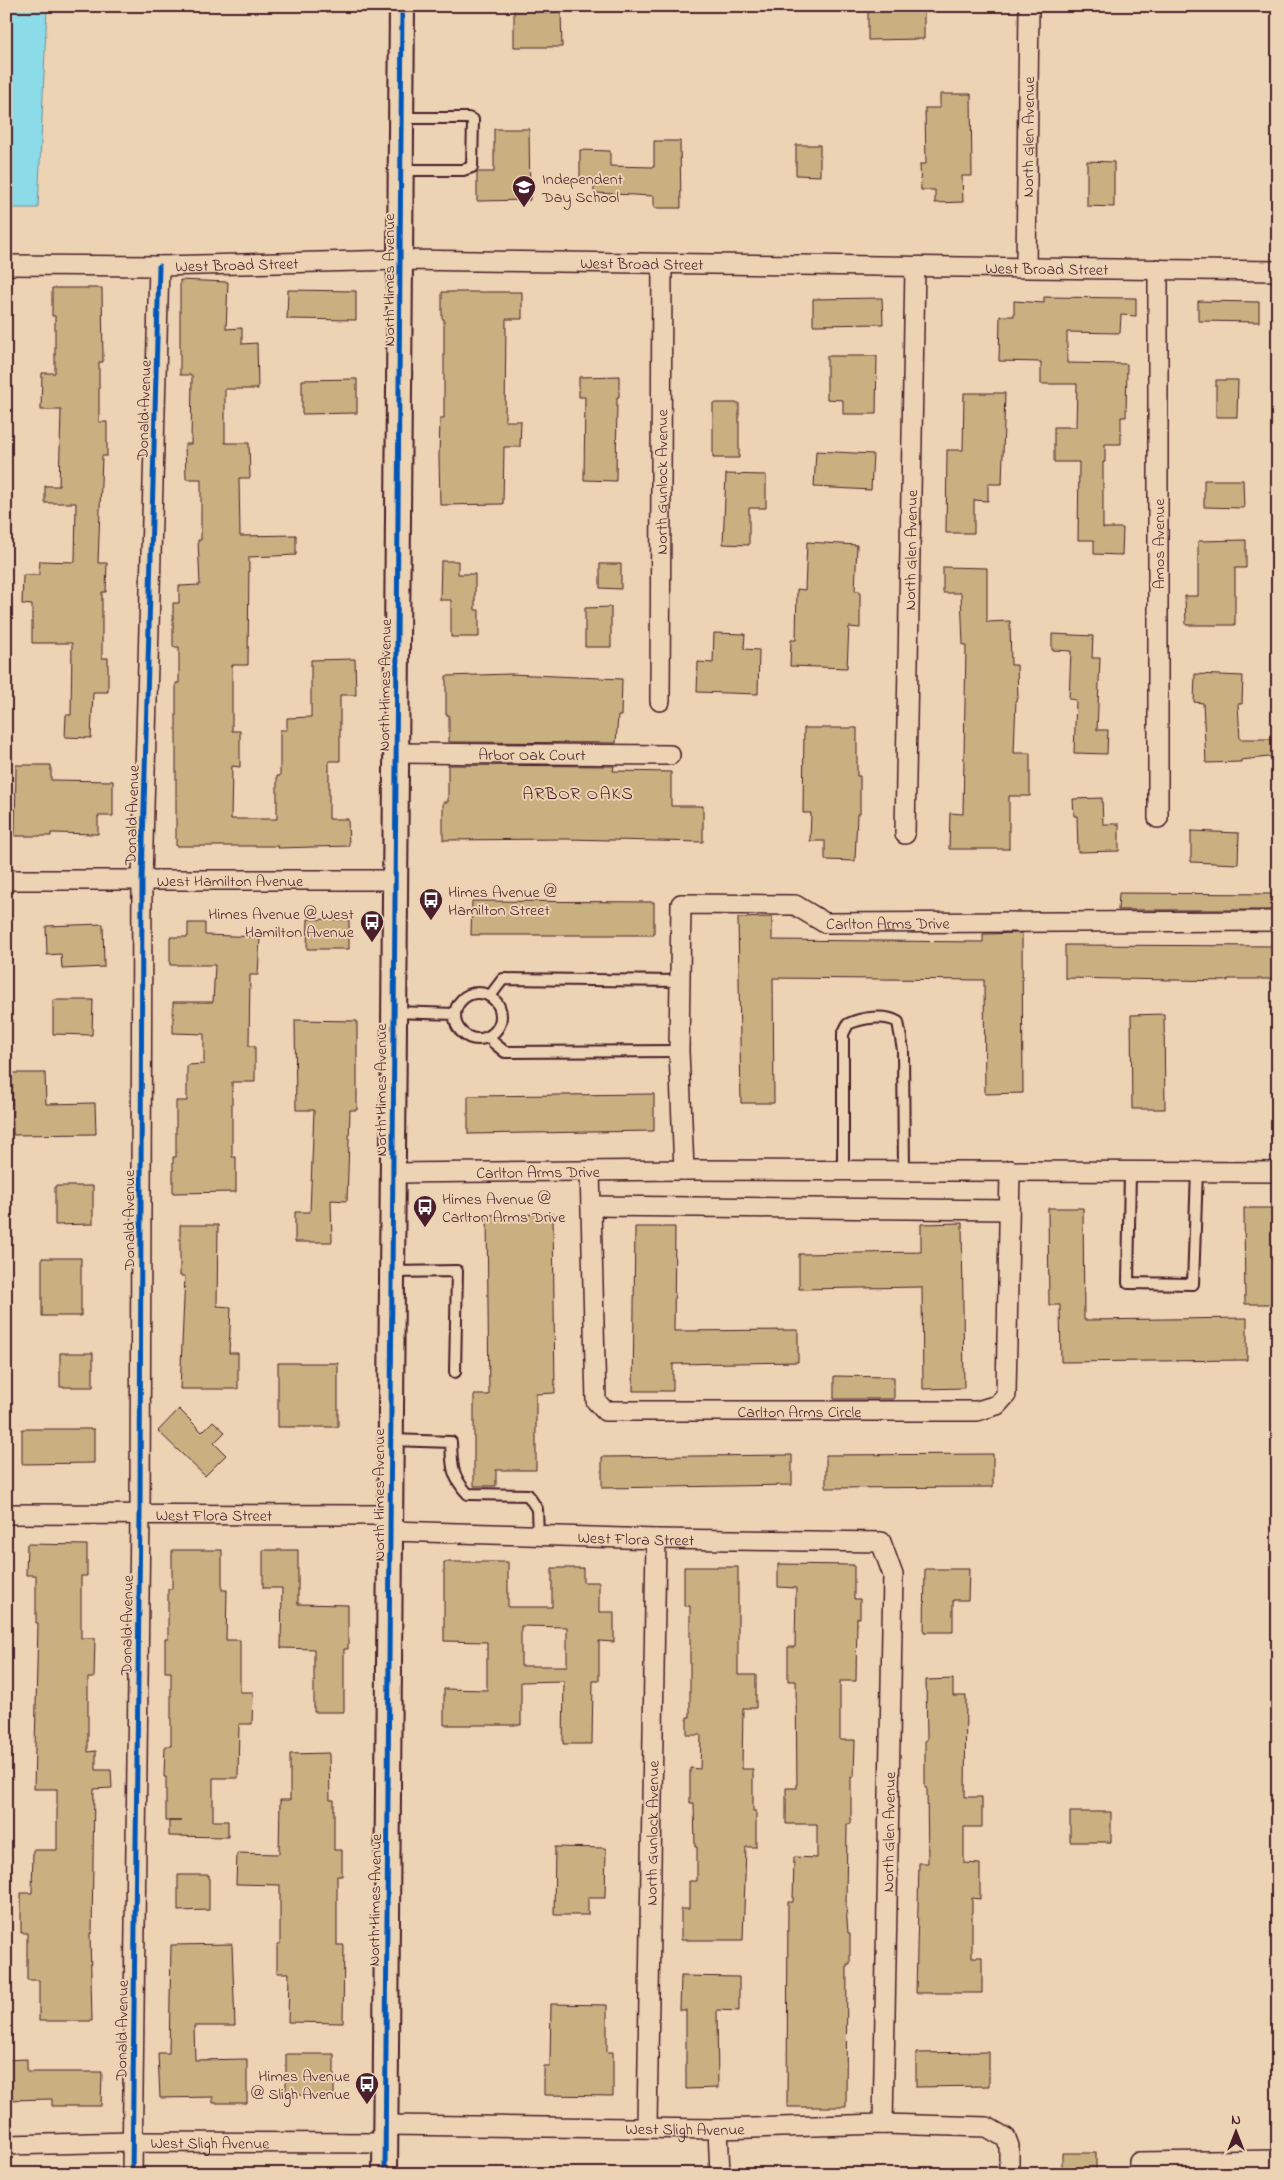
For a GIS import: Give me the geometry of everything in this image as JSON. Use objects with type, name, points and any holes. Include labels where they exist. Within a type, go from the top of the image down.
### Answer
[{"type":"street","name":"North Himes Avenue","points":[[384,2174],[391,1523],[393,1012],[402,6]]},
{"type":"street","name":"North Glen Avenue","points":[[1026,267],[1029,6]]},
{"type":"street","name":"West Broad Street","points":[[6,265],[159,266],[400,260],[1278,271]]},
{"type":"street","name":"North Gunlock Avenue","points":[[660,700],[662,264]]},
{"type":"street","name":"Donald Avenue","points":[[132,2174],[140,1515],[142,880],[159,266]]},
{"type":"street","name":"North Glen Avenue","points":[[905,834],[915,267]]},
{"type":"street","name":"Amos Avenue","points":[[1158,269],[1158,818]]},
{"type":"street","name":"Arbor Oak Court","points":[[396,752],[670,755]]},
{"type":"street","name":"West Hamilton Avenue","points":[[6,880],[394,880]]},
{"type":"street","name":"Carlton Arms Drive","points":[[684,1170],[680,1051],[681,904],[795,904],[825,923],[1278,922]]},
{"type":"street","name":"Carlton Arms Drive","points":[[392,1172],[684,1170],[1278,1172]]},
{"type":"street","name":"Carlton Arms Circle","points":[[590,1171],[596,1401],[605,1412],[976,1411],[997,1405],[1006,1395],[1010,1170]]},
{"type":"street","points":[[591,1206],[1009,1210]]},
{"type":"street","name":"West Flora Street","points":[[6,1514],[140,1515],[391,1523],[538,1535],[656,1539],[881,1542]]},
{"type":"street","name":"North Gunlock Avenue","points":[[647,2126],[656,1539]]},
{"type":"street","name":"North Glen Avenue","points":[[881,1542],[893,1576],[883,2124]]},
{"type":"street","name":"West Sligh Avenue","points":[[6,2145],[647,2126],[718,2129],[883,2124],[987,2127],[1006,2138],[1009,2146],[1009,2174]]},
{"type":"street","points":[[718,2129],[720,2174]]},
{"type":"street","points":[[1139,2174],[1139,2162],[1278,2160]]},
{"type":"lane","points":[[401,170],[463,170],[472,166],[473,120],[468,118],[402,118]]},
{"type":"lane","points":[[490,996],[503,979],[680,981]]},
{"type":"lane","points":[[484,993],[490,996],[501,1009],[502,1017],[497,1031],[490,1037],[477,1040],[463,1035],[455,1022],[457,1006],[468,995],[484,993]]},
{"type":"lane","points":[[393,1012],[455,1014]]},
{"type":"lane","points":[[844,1170],[844,1034],[848,1024],[858,1019],[891,1018],[898,1022],[903,1050],[904,1170]]},
{"type":"lane","points":[[490,1037],[505,1052],[680,1051]]},
{"type":"lane","points":[[1130,1171],[1128,1283],[1193,1284],[1197,1171]]},
{"type":"lane","points":[[392,1272],[457,1271],[455,1372]]},
{"type":"lane","points":[[391,1440],[451,1442],[452,1464],[457,1482],[468,1494],[528,1495],[537,1509],[538,1535]]},
{"type":"water","points":[[6,6],[47,6],[38,208],[6,208]]},
{"type":"building","points":[[514,6],[545,6],[545,13],[561,12],[562,47],[514,47]]},
{"type":"building","points":[[882,6],[924,6],[924,39],[868,40],[868,11],[882,11]]},
{"type":"building","points":[[940,94],[971,94],[972,176],[962,176],[963,202],[935,203],[935,190],[921,190],[920,164],[926,164],[925,108],[940,108]]},
{"type":"building","points":[[494,129],[529,129],[530,200],[477,201],[477,172],[494,172]]},
{"type":"building","points":[[654,141],[680,141],[681,208],[654,208],[654,196],[594,193],[594,179],[580,178],[580,150],[610,151],[610,166],[654,167]]},
{"type":"building","points":[[796,145],[820,145],[820,176],[796,175]]},
{"type":"building","points":[[1087,161],[1114,162],[1114,207],[1087,206]]},
{"type":"building","points":[[180,280],[228,282],[226,329],[242,328],[242,344],[257,343],[258,389],[225,389],[225,443],[249,443],[250,478],[239,478],[240,536],[296,535],[296,555],[249,557],[248,665],[232,665],[232,731],[240,731],[240,767],[232,766],[231,819],[277,819],[277,776],[280,776],[280,730],[287,730],[287,718],[311,717],[311,660],[355,659],[356,695],[340,695],[340,761],[329,761],[329,819],[348,819],[349,846],[278,848],[278,846],[176,846],[176,683],[179,683],[179,647],[173,647],[173,603],[179,603],[179,586],[200,585],[198,540],[201,540],[201,479],[186,479],[185,444],[191,444],[192,375],[180,375]]},
{"type":"building","points":[[52,288],[102,288],[103,362],[99,362],[99,422],[107,422],[107,456],[102,456],[98,563],[107,563],[106,592],[102,592],[102,658],[108,658],[108,692],[93,692],[91,738],[65,737],[66,715],[71,715],[72,643],[32,643],[32,605],[22,604],[23,575],[39,575],[40,561],[75,562],[76,503],[45,503],[45,486],[59,486],[61,410],[41,410],[42,373],[55,373],[55,316],[52,316]]},
{"type":"building","points":[[288,290],[356,291],[356,320],[287,319]]},
{"type":"building","points":[[442,292],[522,292],[522,319],[506,319],[505,421],[521,421],[520,447],[504,447],[503,504],[440,505],[440,418],[444,418],[444,319],[442,319]]},
{"type":"building","points":[[1044,297],[1136,298],[1136,316],[1121,315],[1120,333],[1067,332],[1067,363],[1127,364],[1126,417],[1121,417],[1121,444],[1105,444],[1105,462],[1103,462],[1103,528],[1123,528],[1122,555],[1094,554],[1094,540],[1078,540],[1079,462],[1054,462],[1054,427],[1076,427],[1077,384],[1041,384],[1041,362],[999,361],[1000,316],[1014,316],[1014,301],[1044,303]]},
{"type":"building","points":[[882,298],[883,324],[813,325],[813,299]]},
{"type":"building","points":[[1198,301],[1259,302],[1259,322],[1198,321]]},
{"type":"building","points":[[827,356],[877,356],[876,414],[843,414],[843,400],[827,399]]},
{"type":"building","points":[[619,376],[616,481],[584,480],[585,397],[579,397],[579,377]]},
{"type":"building","points":[[357,379],[357,413],[302,414],[302,380]]},
{"type":"building","points":[[1216,380],[1238,380],[1237,417],[1216,417]]},
{"type":"building","points":[[964,393],[1005,393],[1002,484],[988,484],[988,501],[974,500],[974,533],[946,533],[947,450],[963,450]]},
{"type":"building","points":[[713,403],[739,403],[739,458],[713,458]]},
{"type":"building","points":[[816,451],[873,454],[871,490],[814,487]]},
{"type":"building","points":[[726,474],[766,475],[766,508],[749,508],[749,545],[723,544]]},
{"type":"building","points":[[1204,480],[1243,480],[1244,508],[1204,507]]},
{"type":"building","points":[[1246,540],[1246,568],[1235,568],[1235,625],[1186,625],[1185,596],[1198,596],[1198,541]]},
{"type":"building","points":[[807,542],[857,545],[855,591],[860,591],[860,628],[849,627],[847,668],[790,666],[791,640],[796,640],[797,589],[805,590]]},
{"type":"building","points":[[441,561],[458,561],[458,574],[475,574],[475,610],[479,610],[479,637],[451,637],[451,600],[440,600]]},
{"type":"building","points":[[600,564],[621,564],[621,589],[600,588]]},
{"type":"building","points":[[943,567],[987,568],[987,622],[1010,621],[1011,665],[1017,665],[1018,699],[1016,699],[1014,753],[1030,753],[1030,796],[1009,796],[1009,849],[949,849],[950,813],[963,814],[966,645],[963,645],[961,593],[943,593]]},
{"type":"building","points":[[611,607],[611,647],[585,647],[585,608]]},
{"type":"building","points":[[714,633],[745,634],[744,649],[759,650],[758,694],[697,692],[698,662],[713,663]]},
{"type":"building","points":[[1052,634],[1093,636],[1092,658],[1100,658],[1097,730],[1108,730],[1107,754],[1074,753],[1076,700],[1069,699],[1071,651],[1052,650]]},
{"type":"building","points":[[510,674],[622,679],[621,716],[618,716],[616,743],[449,742],[449,715],[446,715],[446,676]]},
{"type":"building","points":[[1195,674],[1243,676],[1242,704],[1238,704],[1240,739],[1278,739],[1278,756],[1241,760],[1241,762],[1206,763],[1203,703],[1194,702]]},
{"type":"building","points":[[804,728],[857,728],[857,776],[860,776],[860,814],[857,814],[855,861],[825,860],[825,841],[810,841],[811,813],[803,813]]},
{"type":"building","points":[[16,765],[51,765],[51,780],[113,781],[113,816],[98,816],[98,834],[51,833],[51,836],[15,836]]},
{"type":"building","points":[[448,765],[614,766],[613,771],[671,772],[671,806],[703,806],[703,842],[565,839],[443,840],[443,802],[448,802]]},
{"type":"building","points":[[1102,798],[1103,824],[1119,824],[1119,851],[1078,852],[1077,816],[1074,816],[1073,799]]},
{"type":"building","points":[[1191,831],[1239,833],[1238,864],[1191,862]]},
{"type":"building","points":[[1119,893],[1278,894],[1278,910],[1118,910]]},
{"type":"building","points":[[472,901],[654,902],[654,935],[471,935]]},
{"type":"building","points":[[772,917],[772,940],[983,942],[983,934],[1022,933],[1023,1093],[985,1094],[984,980],[773,978],[774,1103],[741,1103],[738,918]]},
{"type":"building","points":[[308,919],[349,920],[349,949],[307,949]]},
{"type":"building","points":[[188,923],[205,923],[205,935],[260,937],[258,975],[250,975],[249,1046],[255,1046],[255,1082],[232,1082],[232,1157],[236,1157],[236,1192],[173,1193],[173,1157],[176,1157],[176,1101],[187,1101],[187,1065],[204,1064],[204,1034],[173,1033],[173,1002],[213,1002],[215,965],[170,965],[170,937],[188,937]]},
{"type":"building","points":[[103,924],[104,967],[62,969],[61,954],[47,955],[46,926]]},
{"type":"building","points":[[1065,945],[1278,946],[1278,979],[1228,979],[1228,981],[1065,978]]},
{"type":"building","points":[[53,1000],[93,1000],[92,1035],[53,1034]]},
{"type":"building","points":[[1164,1014],[1165,1109],[1132,1109],[1131,1015]]},
{"type":"building","points":[[295,1020],[357,1021],[357,1110],[350,1110],[347,1201],[331,1200],[332,1242],[295,1242],[295,1212],[310,1212],[314,1110],[296,1110]]},
{"type":"building","points":[[12,1073],[45,1073],[46,1104],[95,1103],[96,1134],[13,1135]]},
{"type":"building","points":[[654,1094],[654,1131],[468,1134],[468,1096]]},
{"type":"building","points":[[55,1186],[93,1186],[93,1224],[55,1225]]},
{"type":"building","points":[[1048,1208],[1083,1208],[1084,1320],[1247,1318],[1247,1360],[1061,1362],[1060,1305],[1049,1305]]},
{"type":"building","points":[[1244,1208],[1278,1208],[1278,1304],[1245,1304]]},
{"type":"building","points":[[553,1214],[555,1393],[536,1394],[536,1470],[496,1470],[496,1486],[474,1486],[474,1395],[489,1395],[487,1215]]},
{"type":"building","points":[[962,1223],[964,1388],[923,1389],[922,1287],[799,1289],[799,1254],[921,1252],[921,1224]]},
{"type":"building","points":[[180,1225],[218,1225],[217,1306],[231,1307],[229,1353],[238,1353],[238,1389],[180,1389],[185,1276],[180,1276]]},
{"type":"building","points":[[635,1227],[675,1227],[674,1331],[798,1330],[798,1362],[673,1364],[673,1391],[633,1391]]},
{"type":"building","points":[[42,1258],[81,1258],[81,1316],[42,1316]]},
{"type":"building","points":[[60,1353],[93,1353],[93,1387],[60,1387]]},
{"type":"building","points":[[278,1363],[338,1363],[338,1427],[278,1427]]},
{"type":"building","points":[[834,1376],[894,1377],[894,1399],[834,1399]]},
{"type":"building","points":[[179,1409],[202,1432],[213,1421],[225,1432],[214,1443],[226,1455],[205,1476],[158,1431]]},
{"type":"building","points":[[22,1429],[94,1429],[94,1463],[22,1464]]},
{"type":"building","points":[[993,1454],[993,1487],[826,1488],[826,1455]]},
{"type":"building","points":[[792,1455],[792,1485],[602,1488],[602,1457]]},
{"type":"building","points":[[27,1544],[87,1545],[87,1576],[81,1576],[81,1638],[95,1638],[94,1678],[88,1678],[88,1752],[96,1751],[96,1770],[111,1770],[112,1788],[94,1789],[92,1933],[90,1933],[92,2021],[39,2021],[39,1980],[27,1980],[27,1933],[21,1933],[21,1893],[32,1893],[33,1850],[57,1850],[57,1789],[34,1789],[38,1623],[36,1623],[36,1575],[26,1575]]},
{"type":"building","points":[[172,1550],[222,1550],[222,1590],[227,1590],[226,1640],[240,1640],[240,1692],[253,1692],[252,1724],[239,1724],[238,1778],[213,1778],[213,1821],[228,1821],[228,1837],[169,1836],[169,1821],[166,1821],[166,1777],[164,1777],[165,1746],[171,1746],[171,1672],[165,1672],[165,1639],[168,1639],[168,1589],[172,1589]]},
{"type":"building","points":[[263,1550],[298,1550],[298,1604],[348,1605],[348,1649],[344,1649],[344,1712],[314,1712],[314,1649],[281,1648],[282,1588],[263,1588]]},
{"type":"building","points":[[444,1562],[508,1562],[508,1607],[552,1607],[552,1568],[583,1568],[583,1582],[599,1582],[599,1612],[614,1612],[614,1642],[599,1641],[599,1681],[593,1681],[592,1744],[563,1744],[564,1681],[521,1682],[521,1725],[444,1725],[444,1689],[487,1690],[487,1642],[444,1641]],"holes":[[[521,1626],[567,1627],[567,1666],[521,1666]]]},
{"type":"building","points":[[778,1564],[854,1565],[854,1599],[860,1599],[860,1618],[857,1618],[856,1681],[840,1681],[840,1740],[855,1740],[854,1777],[851,1777],[851,1824],[847,1824],[846,1906],[848,1933],[850,1933],[850,1964],[847,1964],[846,2107],[787,2107],[788,1902],[793,1902],[794,1857],[817,1858],[817,1824],[786,1824],[786,1788],[797,1788],[796,1681],[788,1681],[788,1647],[795,1647],[796,1588],[778,1587]]},
{"type":"building","points":[[684,1567],[738,1567],[738,1675],[756,1675],[756,1708],[743,1708],[742,1769],[753,1769],[753,1811],[756,1811],[756,1847],[746,1847],[743,1940],[681,1940],[681,1909],[689,1909],[689,1881],[697,1881],[694,1803],[690,1803],[690,1768],[700,1769],[701,1735],[687,1735],[687,1717],[690,1717],[690,1606],[684,1606]]},
{"type":"building","points":[[925,1569],[969,1569],[968,1600],[953,1600],[953,1632],[924,1632]]},
{"type":"building","points":[[953,1679],[953,1696],[966,1696],[965,1797],[982,1797],[982,1827],[964,1827],[964,1863],[980,1864],[980,1899],[972,1898],[972,1957],[982,1957],[982,1993],[916,1993],[919,1863],[928,1863],[927,1788],[925,1788],[925,1740],[927,1740],[926,1680]]},
{"type":"building","points":[[329,1753],[330,1800],[334,1800],[334,1850],[342,1850],[342,1876],[337,1876],[337,1945],[344,1945],[343,2023],[288,2022],[289,1973],[277,1973],[277,1944],[280,1944],[280,1885],[236,1884],[237,1853],[279,1854],[280,1800],[290,1800],[290,1754]]},
{"type":"building","points":[[1070,1812],[1111,1812],[1111,1842],[1070,1842]]},
{"type":"building","points":[[555,1847],[606,1848],[605,1898],[588,1898],[588,1915],[554,1915]]},
{"type":"building","points":[[178,1875],[209,1875],[209,1910],[178,1911]]},
{"type":"building","points":[[232,1944],[235,2026],[194,2026],[195,2060],[247,2059],[247,2103],[213,2103],[213,2097],[160,2098],[158,2053],[169,2053],[171,1945]]},
{"type":"building","points":[[681,1976],[739,1977],[739,2011],[717,2010],[718,2088],[686,2089],[686,2010],[680,2010]]},
{"type":"building","points":[[551,2004],[607,2005],[607,2052],[613,2052],[613,2096],[544,2095],[544,2066],[550,2066]]},
{"type":"building","points":[[989,2052],[989,2086],[916,2087],[916,2053]]},
{"type":"building","points":[[286,2054],[334,2054],[334,2095],[286,2095]]},
{"type":"building","points":[[27,2059],[27,2072],[102,2072],[101,2106],[52,2106],[52,2099],[6,2100],[6,2060]]},
{"type":"building","points":[[1062,2153],[1096,2153],[1096,2174],[1062,2174]]},
{"type":"cycle path","points":[[385,2174],[402,6]]},
{"type":"cycle path","points":[[132,2174],[140,1515],[142,880],[159,266]]},
{"type":"place","name":"Independent Day School","points":[[524,208]]},
{"type":"place","name":"Himes Avenue @ Hamilton Street","points":[[431,921]]},
{"type":"place","name":"Himes Avenue @ West Hamilton Avenue","points":[[372,943]]},
{"type":"place","name":"Himes Avenue @ Carlton Arms Drive","points":[[425,1228]]},
{"type":"place","name":"Himes Avenue @ Sligh Avenue","points":[[367,2105]]},
{"type":"district","name":"ARBOR OAKS","points":[[578,793]]}]
